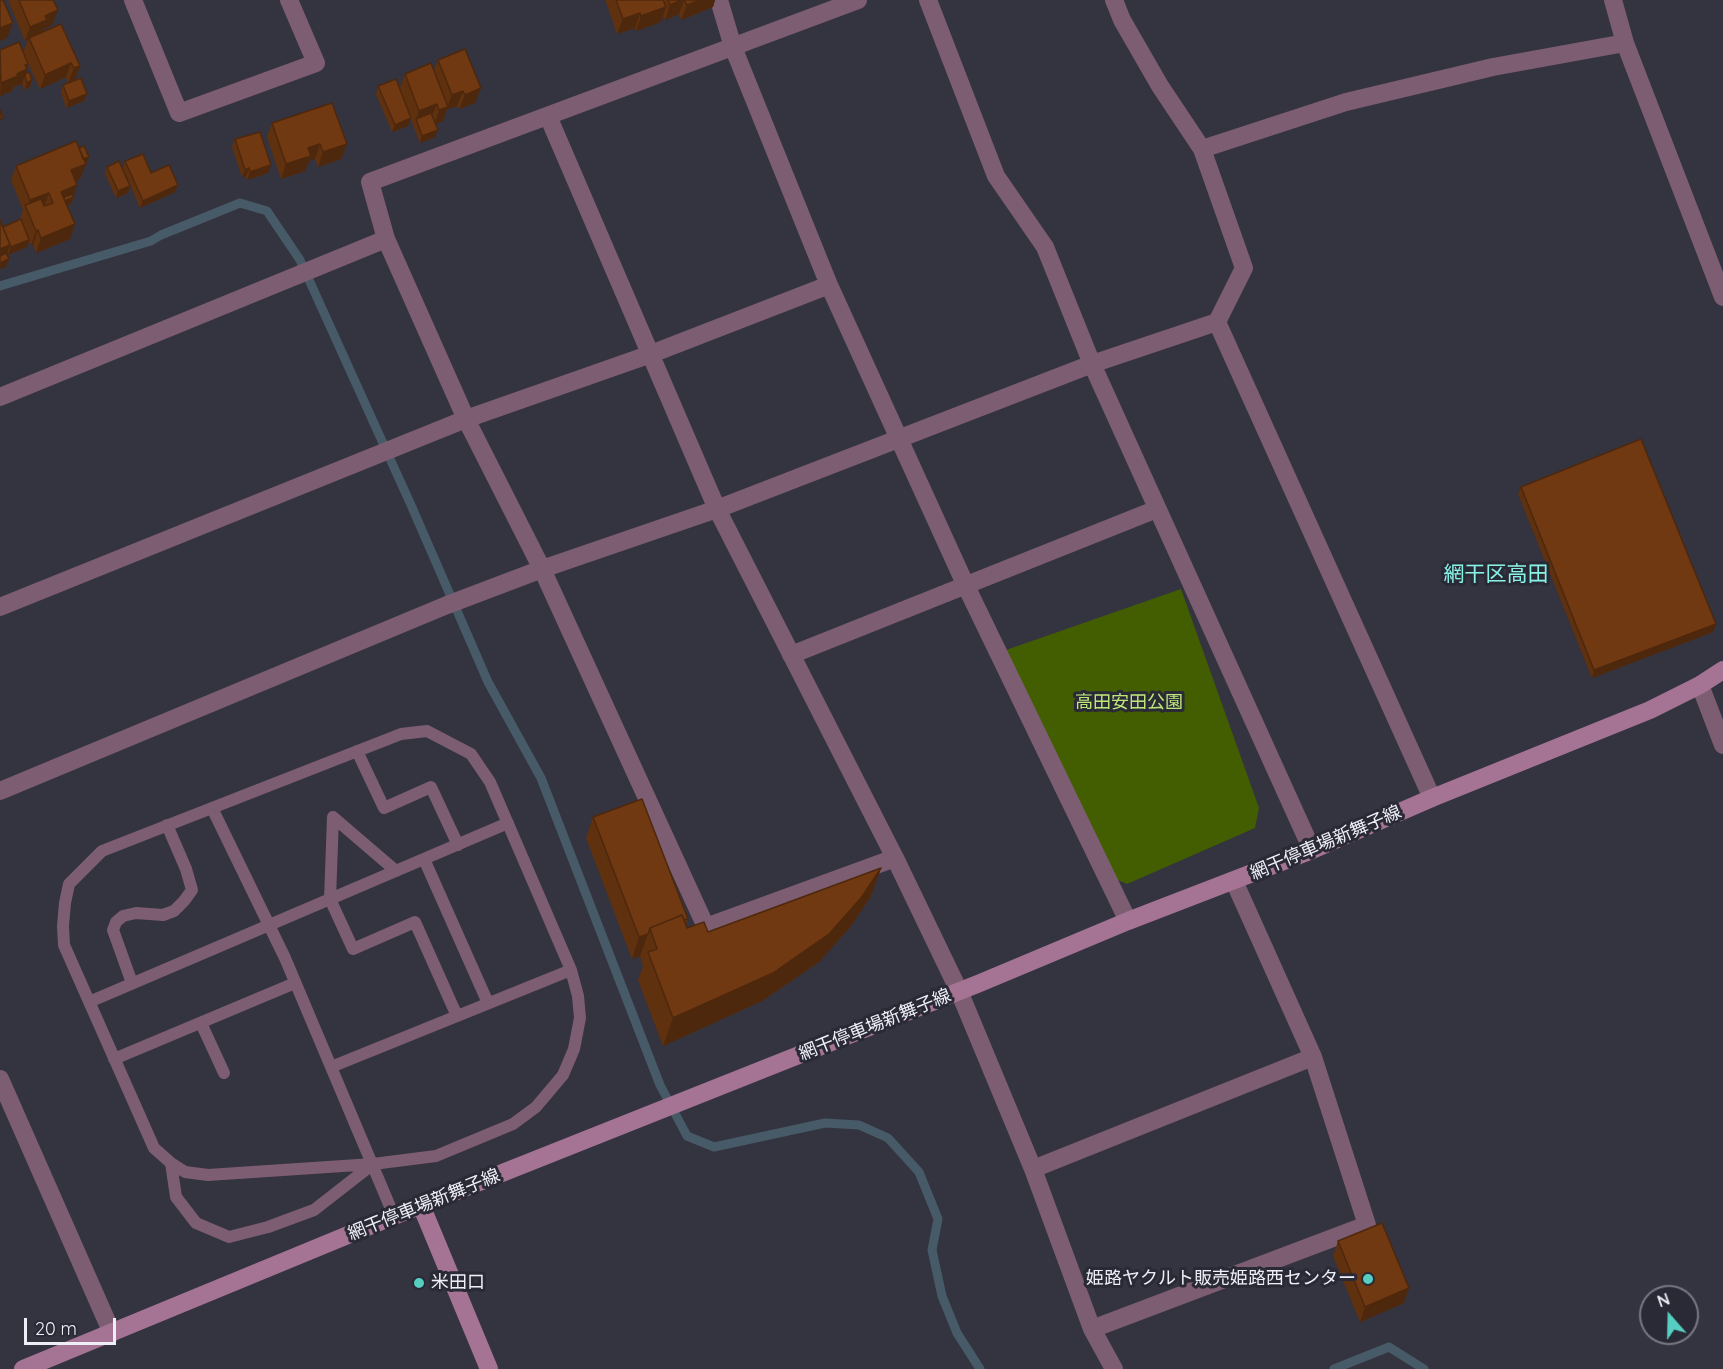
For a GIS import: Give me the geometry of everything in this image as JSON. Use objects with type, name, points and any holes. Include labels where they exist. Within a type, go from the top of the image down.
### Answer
[{"type":"main road","name":"網干停車場新舞子線","points":[[23,1369],[421,1205],[959,992],[1128,921],[1312,850],[1432,798],[1650,710],[1700,685],[1723,670]]},
{"type":"main road","points":[[421,1205],[489,1369]]},
{"type":"street","points":[[133,0],[179,113],[316,63],[289,0]]},
{"type":"street","points":[[719,0],[733,46],[829,285],[966,586],[1128,921]]},
{"type":"street","points":[[858,0],[370,182],[386,238],[466,419],[542,569],[706,927],[895,858]]},
{"type":"street","points":[[928,0],[996,177],[1045,247],[1092,364],[1312,850]]},
{"type":"street","points":[[0,791],[447,605],[542,569],[717,509],[1092,364],[1217,322],[1244,268],[1202,149],[1160,86],[1122,20],[1114,0]]},
{"type":"street","points":[[1613,0],[1625,43],[1723,297]]},
{"type":"street","points":[[1202,149],[1346,102],[1493,67],[1625,43]]},
{"type":"street","points":[[548,116],[717,509],[895,858],[959,992],[1033,1169],[1092,1329],[1114,1369]]},
{"type":"street","points":[[0,397],[386,238]]},
{"type":"street","points":[[0,607],[466,419],[651,354],[829,285]]},
{"type":"street","points":[[1217,322],[1432,798]]},
{"type":"street","points":[[790,655],[1157,509]]},
{"type":"street","points":[[1700,685],[1723,745]]},
{"type":"street","points":[[1092,1329],[1367,1225],[1313,1057],[1234,881]]},
{"type":"street","points":[[1033,1169],[1313,1057]]},
{"type":"street","points":[[2,1091],[112,1333]]},
{"type":"lane","points":[[428,731],[471,754],[490,782],[571,970],[578,996],[580,1018],[574,1049],[563,1075],[536,1107],[513,1124],[436,1156],[373,1164],[208,1175],[185,1172],[171,1163],[154,1148],[64,945],[64,903],[69,884],[102,851],[212,808],[401,734],[428,731]]},
{"type":"lane","points":[[357,751],[384,808],[431,788],[458,845]]},
{"type":"lane","points":[[212,808],[295,983],[394,1216]]},
{"type":"lane","points":[[396,871],[333,817],[330,899],[353,950],[415,922],[457,1016]]},
{"type":"lane","points":[[89,1002],[508,823]]},
{"type":"lane","points":[[132,983],[113,930],[116,922],[123,916],[163,915],[174,911],[192,890],[186,869],[167,825]]},
{"type":"lane","points":[[424,859],[488,1003]]},
{"type":"lane","points":[[332,1067],[571,970]]},
{"type":"lane","points":[[114,1059],[295,983]]},
{"type":"lane","points":[[201,1023],[224,1073]]},
{"type":"lane","points":[[171,1163],[176,1197],[196,1223],[229,1236],[268,1227],[314,1210],[373,1164]]},
{"type":"green space","name":"高田安田公園","points":[[1181,589],[1259,808],[1255,828],[1127,884],[1115,879],[1006,650]]},
{"type":"building","points":[[0,0],[3,0],[13,23],[0,28]]},
{"type":"building","points":[[19,0],[53,0],[58,10],[45,16],[47,20],[30,27]]},
{"type":"building","points":[[616,0],[663,0],[666,7],[641,16],[640,13],[623,19]]},
{"type":"building","points":[[668,0],[682,0],[670,5]]},
{"type":"building","points":[[684,0],[700,0],[687,5]]},
{"type":"building","points":[[61,24],[80,66],[74,68],[71,63],[45,75],[29,38]]},
{"type":"building","points":[[19,42],[28,64],[25,65],[27,69],[17,74],[18,76],[1,83],[0,50]]},
{"type":"building","points":[[465,49],[481,88],[465,95],[463,91],[452,95],[438,60]]},
{"type":"building","points":[[431,63],[448,107],[439,110],[437,104],[419,111],[405,74]]},
{"type":"building","points":[[29,72],[32,80],[27,83],[25,76]]},
{"type":"building","points":[[81,78],[87,94],[69,101],[63,85]]},
{"type":"building","points":[[396,79],[411,118],[395,125],[378,86]]},
{"type":"building","points":[[332,103],[347,144],[323,152],[320,144],[308,148],[311,156],[286,164],[272,123]]},
{"type":"building","points":[[431,113],[438,130],[422,136],[416,119]]},
{"type":"building","points":[[260,132],[271,165],[250,172],[249,168],[245,170],[235,139]]},
{"type":"building","points":[[76,141],[86,164],[71,170],[77,185],[61,192],[75,224],[41,238],[25,205],[41,199],[44,206],[53,203],[49,193],[30,200],[16,166]]},
{"type":"building","points":[[84,146],[89,157],[83,159],[79,148]]},
{"type":"building","points":[[143,154],[151,173],[169,165],[178,185],[143,201],[125,161]]},
{"type":"building","points":[[119,161],[130,186],[118,191],[107,167]]},
{"type":"building","points":[[72,194],[74,197],[65,201],[64,197]]},
{"type":"building","points":[[21,219],[29,240],[11,247],[3,227]]},
{"type":"building","points":[[0,220],[10,245],[0,249]]},
{"type":"building","points":[[6,253],[9,259],[0,263],[0,256]]},
{"type":"building","points":[[1641,439],[1716,624],[1594,670],[1521,487]]},
{"type":"building","points":[[642,799],[688,919],[684,920],[682,915],[650,928],[648,934],[639,937],[593,817]]},
{"type":"building","points":[[881,868],[861,898],[829,934],[773,973],[673,1018],[648,952],[657,949],[650,928],[682,915],[687,928],[704,922],[708,932]]},
{"type":"building","name":"姫路ヤクルト販売姫路西センター","points":[[1382,1223],[1409,1288],[1365,1307],[1338,1241]]},
{"type":"waterway","points":[[0,286],[151,241],[240,203],[267,211],[300,260],[488,682],[541,778],[660,1085],[687,1136],[714,1147],[825,1123],[859,1125],[888,1138],[919,1172],[938,1219],[932,1250],[942,1296],[957,1333],[980,1369]]},
{"type":"waterway","points":[[1334,1369],[1389,1347],[1424,1369]]},
{"type":"place","name":"姫路ヤクルト販売姫路西センター","points":[[1368,1279]]},
{"type":"place","name":"米田口","points":[[419,1283]]},
{"type":"district","name":"網干区高田","points":[[1496,575]]}]
